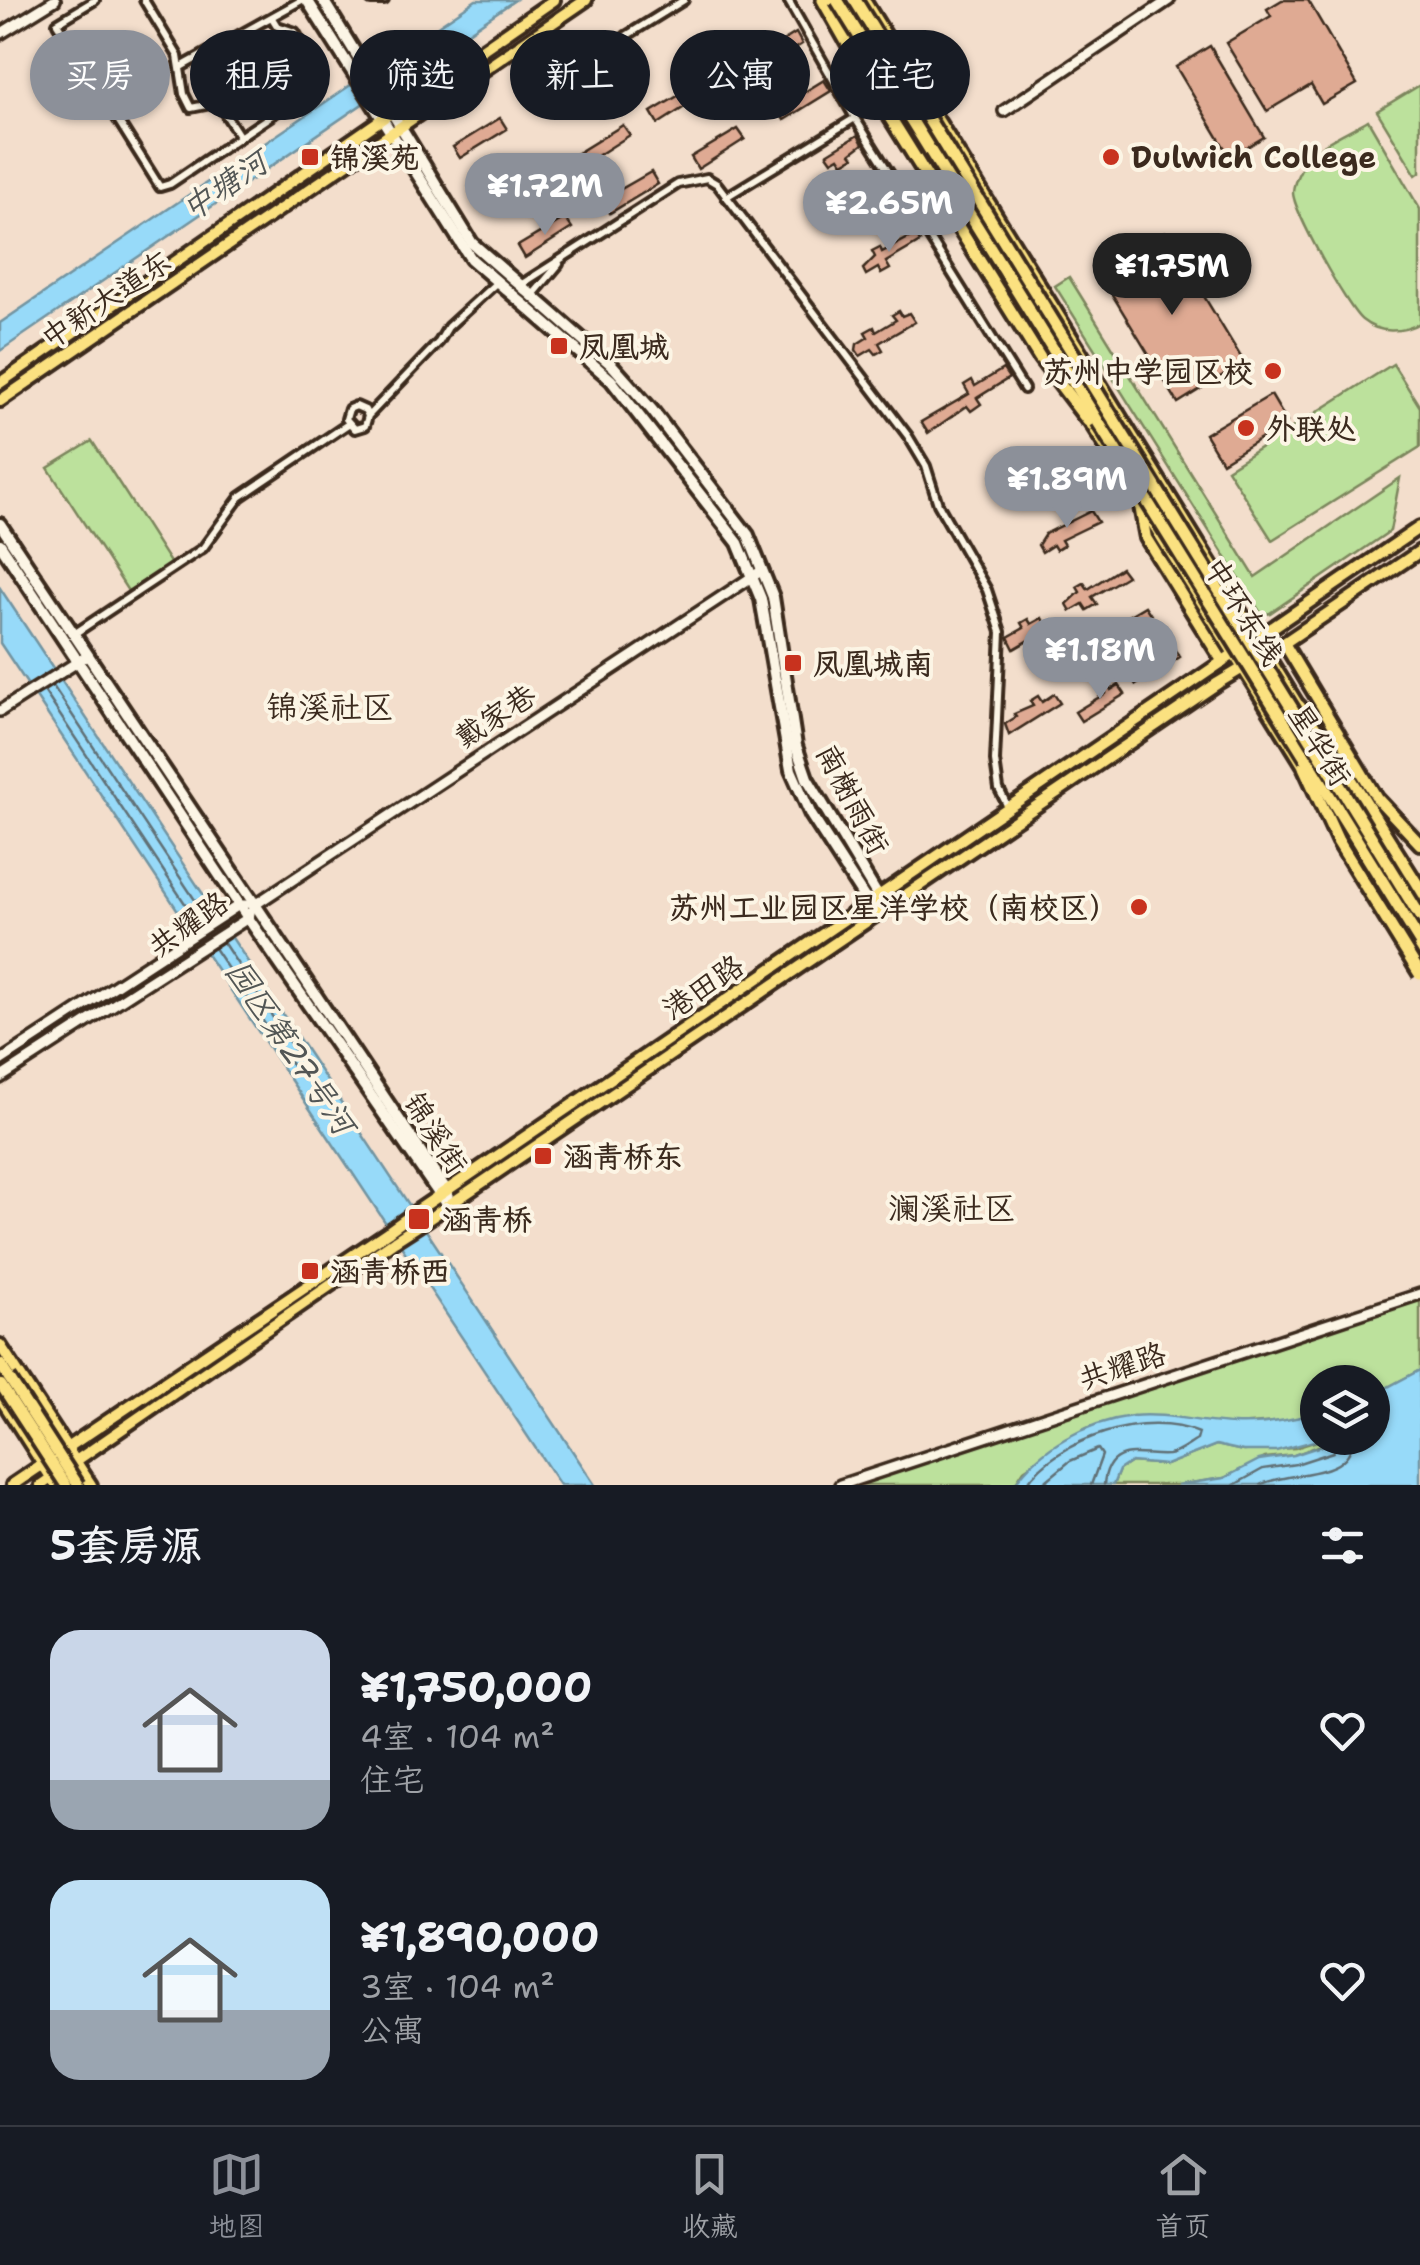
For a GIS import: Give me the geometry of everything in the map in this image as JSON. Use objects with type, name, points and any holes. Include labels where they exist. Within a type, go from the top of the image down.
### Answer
[{"type":"highway","points":[[830,0],[886,110],[1040,358],[1128,472]]},
{"type":"highway","name":"中环东线","points":[[830,0],[1420,942]]},
{"type":"highway","name":"中环东线","points":[[855,0],[1420,916]]},
{"type":"highway","points":[[1299,706],[1417,885]]},
{"type":"highway","points":[[1282,718],[1338,841],[1420,974]]},
{"type":"main road","name":"南榭雨街","points":[[304,0],[350,73]]},
{"type":"main road","name":"南榭雨街","points":[[323,0],[350,45]]},
{"type":"main road","name":"中新大道东","points":[[490,44],[554,0]]},
{"type":"main road","name":"中新大道东","points":[[0,401],[586,0]]},
{"type":"main road","name":"星华街","points":[[830,0],[1420,955]]},
{"type":"main road","name":"星华街","points":[[864,0],[1420,901]]},
{"type":"main road","name":"南榭雨街","points":[[380,120],[394,131],[472,243],[613,366],[652,410],[748,536],[773,597],[796,746],[807,778],[881,914]]},
{"type":"main road","name":"中新大道东","points":[[0,383],[380,120]]},
{"type":"main road","name":"南榭雨街","points":[[392,120],[394,131],[459,244],[496,283],[577,349],[633,404],[724,521],[753,576],[791,770],[811,816],[874,902]]},
{"type":"main road","points":[[1140,502],[1146,538],[1224,662]]},
{"type":"main road","name":"锦溪街","points":[[0,524],[239,905],[449,1204]]},
{"type":"main road","name":"港田路","points":[[49,1483],[422,1215],[442,1194],[1420,527]]},
{"type":"main road","name":"锦溪街","points":[[0,544],[253,906],[442,1194]]},
{"type":"main road","name":"港田路","points":[[422,1215],[449,1204],[1420,551]]},
{"type":"main road","points":[[1284,644],[1376,798],[1420,844]]},
{"type":"main road","name":"港田路","points":[[12,1485],[392,1236]]},
{"type":"main road","points":[[0,1344],[91,1485]]},
{"type":"main road","points":[[0,1364],[3,1382],[66,1485]]},
{"type":"main road","points":[[3,1382],[78,1485]]},
{"type":"main road","points":[[0,1397],[43,1464],[49,1483]]},
{"type":"street","points":[[0,34],[55,0]]},
{"type":"street","points":[[95,0],[57,24],[156,184],[165,187],[318,80],[316,66],[295,32],[277,26],[272,18]]},
{"type":"street","points":[[144,0],[182,67],[184,94],[190,106]]},
{"type":"street","points":[[250,30],[304,0]]},
{"type":"street","points":[[371,0],[384,0]]},
{"type":"street","points":[[636,30],[684,0]]},
{"type":"street","points":[[788,0],[830,74]]},
{"type":"street","points":[[1004,111],[1169,0]]},
{"type":"street","points":[[182,67],[190,63]]},
{"type":"street","points":[[230,120],[240,137]]},
{"type":"street","points":[[726,197],[852,120]]},
{"type":"street","points":[[856,120],[1024,389]]},
{"type":"street","points":[[518,286],[678,184],[707,178],[726,197],[908,436],[926,466],[938,504],[986,590],[1000,632],[995,762],[999,789],[1009,809]]},
{"type":"street","points":[[531,297],[560,262]]},
{"type":"street","points":[[368,416],[362,408],[352,407],[346,416],[348,424],[358,429],[365,426],[368,416],[448,327],[496,283]]},
{"type":"street","points":[[73,635],[208,545],[240,497],[348,424]]},
{"type":"street","name":"戴家巷","points":[[253,906],[764,569]]},
{"type":"street","points":[[0,711],[82,659]]},
{"type":"street","name":"共耀路","points":[[0,1060],[239,905],[253,906],[248,918],[0,1078]]},
{"type":"street","name":"共耀路","points":[[840,1485],[1420,1294]]},
{"type":"green space","points":[[1420,85],[1420,172],[1416,175],[1377,111]]},
{"type":"green space","points":[[1368,120],[1420,209],[1420,323],[1406,329],[1376,328],[1355,312],[1311,237],[1293,192],[1309,156]]},
{"type":"green space","points":[[1069,277],[1255,577],[1400,478],[1390,531],[1262,615],[1055,286]]},
{"type":"green space","points":[[1393,364],[1420,407],[1420,447],[1272,540],[1227,469]]},
{"type":"green space","points":[[92,441],[171,564],[128,591],[48,468]]},
{"type":"green space","points":[[1420,1299],[1420,1370],[1390,1386],[1390,1365],[1300,1365],[1300,1418],[1236,1425],[1133,1416],[1087,1428],[1024,1470],[1014,1485],[836,1485]]},
{"type":"green space","points":[[1216,1445],[1243,1451],[1300,1446],[1300,1453],[1265,1458],[1224,1478],[1177,1485],[1113,1485],[1119,1470],[1131,1462],[1166,1465]]},
{"type":"water","points":[[476,0],[515,0],[471,30],[432,30]]},
{"type":"water","name":"中塘河","points":[[350,86],[350,112],[0,351],[0,323],[299,120],[330,120],[330,99]]},
{"type":"water","name":"园区第27号河","points":[[0,588],[595,1485],[560,1485],[0,643]]},
{"type":"water","points":[[1420,1370],[1420,1485],[1177,1485],[1224,1478],[1259,1460],[1300,1453],[1390,1455],[1390,1386]]},
{"type":"water","points":[[1157,1415],[1220,1423],[1300,1417],[1300,1445],[1276,1451],[1243,1451],[1216,1445],[1166,1465],[1131,1462],[1119,1470],[1113,1485],[1014,1485],[1037,1459],[1066,1438],[1115,1419]]},
{"type":"building","points":[[1282,0],[1308,0],[1357,84],[1322,104],[1311,85],[1267,111],[1226,43],[1271,16],[1267,9]]},
{"type":"building","points":[[1210,46],[1264,137],[1230,157],[1176,67]]},
{"type":"building","points":[[824,80],[830,92],[810,104],[810,89]]},
{"type":"building","points":[[670,101],[670,116],[658,124],[651,112]]},
{"type":"building","points":[[500,118],[507,129],[460,158],[453,147]]},
{"type":"building","points":[[623,125],[630,135],[583,165],[576,154]]},
{"type":"building","points":[[738,129],[745,139],[698,169],[691,157]]},
{"type":"building","points":[[858,135],[863,144],[851,153],[854,157],[843,163],[839,157],[832,161],[827,154]]},
{"type":"building","points":[[528,166],[535,176],[488,206],[481,194]]},
{"type":"building","points":[[651,172],[658,184],[610,213],[602,200]]},
{"type":"building","points":[[884,180],[890,189],[878,198],[880,202],[870,209],[866,202],[859,207],[854,199]]},
{"type":"building","points":[[565,218],[572,228],[525,258],[518,246]]},
{"type":"building","points":[[1165,232],[1244,362],[1178,403],[1099,273]]},
{"type":"building","points":[[916,234],[920,242],[886,262],[890,269],[881,274],[878,268],[866,275],[863,269],[875,257],[872,251],[880,247],[882,252]]},
{"type":"building","points":[[899,311],[902,316],[909,313],[915,322],[879,343],[883,350],[876,354],[872,349],[860,356],[857,344],[868,337],[865,332],[874,327],[876,332],[896,320],[892,315]]},
{"type":"building","points":[[1003,369],[1009,378],[977,398],[981,404],[971,411],[967,406],[928,433],[921,422],[969,394],[964,385],[972,380],[975,386]]},
{"type":"building","name":"外联处","points":[[1271,395],[1287,422],[1222,462],[1205,434]]},
{"type":"building","points":[[1091,511],[1098,522],[1061,540],[1064,545],[1056,550],[1053,545],[1042,552],[1038,545],[1045,534]]},
{"type":"building","points":[[1121,568],[1127,576],[1092,597],[1097,604],[1087,610],[1083,604],[1071,611],[1067,604],[1080,592],[1077,587],[1084,583],[1088,589]]},
{"type":"building","points":[[1145,606],[1151,615],[1139,622],[1142,627],[1134,632],[1132,627],[1120,634],[1118,622]]},
{"type":"building","points":[[1042,618],[1047,627],[1034,635],[1037,641],[1014,649],[1008,637],[1024,628],[1021,623],[1028,619],[1031,624]]},
{"type":"building","points":[[1093,634],[1109,658],[1092,669],[1077,645]]},
{"type":"building","points":[[1174,649],[1180,657],[1136,685],[1130,675]]},
{"type":"building","points":[[1109,685],[1111,690],[1119,685],[1125,694],[1081,721],[1075,712],[1106,693],[1104,689]]},
{"type":"building","points":[[1054,694],[1060,703],[1009,735],[1005,724],[1016,717],[1014,714],[1033,706],[1030,701],[1038,696],[1042,702]]},
{"type":"place","name":"锦溪苑","points":[[310,157]]},
{"type":"place","name":"Dulwich College","points":[[1111,157]]},
{"type":"place","name":"凤凰城","points":[[559,346]]},
{"type":"place","name":"苏州中学园区校","points":[[1273,371]]},
{"type":"place","name":"外联处","points":[[1246,428]]},
{"type":"place","name":"凤凰城南","points":[[793,663]]},
{"type":"place","name":"苏州工业园区星洋学校（南校区）","points":[[1139,907]]},
{"type":"place","name":"涵青桥东","points":[[543,1156]]},
{"type":"place","name":"涵青桥","points":[[419,1219]]},
{"type":"place","name":"涵青桥西","points":[[310,1271]]},
{"type":"district","name":"锦溪社区","points":[[330,706]]},
{"type":"district","name":"澜溪社区","points":[[952,1207]]}]
